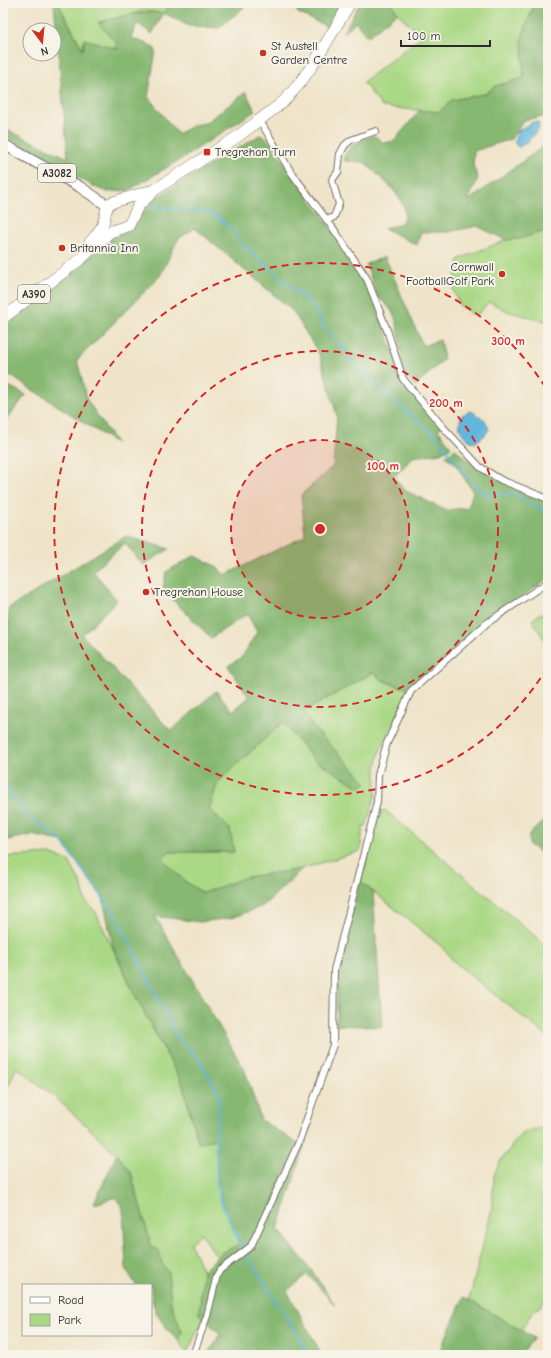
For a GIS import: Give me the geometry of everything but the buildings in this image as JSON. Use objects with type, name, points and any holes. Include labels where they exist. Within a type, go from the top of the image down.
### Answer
[{"type":"highway","points":[[66,270],[82,258],[110,232],[130,225],[138,206],[156,189],[260,121],[283,102],[300,83],[316,60],[350,3]]},
{"type":"highway","points":[[66,270],[99,232],[106,211],[116,201],[123,201],[156,189]]},
{"type":"highway","points":[[123,201],[131,206],[134,215]]},
{"type":"highway","points":[[106,211],[110,226],[121,229]]},
{"type":"highway","name":"A390","points":[[3,318],[66,270]]},
{"type":"main road","name":"A3082","points":[[3,144],[80,186],[106,211]]},
{"type":"street","points":[[260,121],[291,172],[327,220],[367,279],[388,330],[403,379],[442,426],[480,467],[501,480],[548,499]]},
{"type":"street","points":[[327,220],[334,216],[339,204],[332,180],[338,172],[342,150],[351,140],[376,131]]},
{"type":"street","points":[[193,1355],[207,1316],[217,1275],[220,1270],[250,1246],[298,1144],[332,1045],[334,970],[377,802],[378,775],[390,736],[411,691],[487,624],[548,582]]},
{"type":"green space","points":[[54,3],[58,3],[83,50],[84,39],[118,49],[116,42],[98,23],[131,15],[164,13],[152,34],[137,23],[131,38],[150,45],[156,50],[148,97],[178,134],[193,125],[206,123],[246,92],[255,111],[186,156],[129,190],[108,192],[97,188],[3,135],[3,128],[68,158],[59,62],[62,62],[62,22],[56,22]]},
{"type":"green space","points":[[58,3],[172,3],[164,13],[145,11],[98,22],[116,42],[118,49],[84,39],[83,50]]},
{"type":"green space","points":[[172,3],[249,3],[219,28],[189,26],[164,13]]},
{"type":"green space","points":[[293,3],[344,3],[328,27],[298,13]]},
{"type":"green space","points":[[360,3],[392,3],[397,13],[367,37],[356,22],[343,33]]},
{"type":"green space","points":[[392,3],[534,4],[522,38],[524,78],[495,86],[485,94],[452,100],[439,112],[382,107],[363,82],[422,36],[397,13]]},
{"type":"green space","points":[[531,3],[548,3],[548,116],[524,120],[511,139],[474,151],[473,166],[478,178],[468,201],[548,143],[548,230],[519,239],[506,240],[477,226],[448,232],[421,232],[417,245],[384,228],[399,225],[404,218],[404,207],[389,185],[364,162],[345,161],[344,157],[347,152],[356,142],[375,136],[383,143],[394,141],[420,110],[439,112],[452,100],[485,94],[495,86],[524,78],[522,38],[534,4]]},
{"type":"green space","points":[[260,135],[267,139],[367,279],[403,379],[442,426],[438,430],[451,447],[440,453],[413,457],[394,477],[404,490],[445,510],[468,508],[473,492],[455,463],[445,456],[455,449],[479,469],[548,502],[548,578],[487,623],[410,689],[386,681],[374,672],[303,712],[314,728],[367,783],[359,787],[313,759],[283,722],[218,782],[209,809],[230,829],[234,852],[170,852],[163,859],[183,880],[203,893],[247,877],[302,869],[263,906],[231,918],[200,922],[155,916],[245,1071],[261,1120],[298,1144],[261,1229],[311,1124],[278,1229],[312,1271],[335,1305],[307,1274],[287,1291],[322,1355],[208,1355],[220,1334],[199,1314],[203,1271],[221,1253],[240,1244],[221,1202],[217,1181],[216,1139],[198,1143],[183,1085],[137,999],[113,947],[103,898],[61,841],[31,835],[3,841],[3,653],[7,648],[9,608],[126,536],[169,549],[143,565],[125,543],[93,571],[117,600],[82,635],[171,731],[216,691],[233,711],[249,697],[228,666],[242,657],[257,632],[247,614],[211,638],[163,590],[166,572],[194,556],[216,566],[225,575],[305,536],[301,495],[333,466],[337,416],[320,356],[293,311],[195,228],[178,239],[160,276],[77,360],[87,400],[116,443],[3,371],[3,332],[8,323],[80,267],[105,242],[133,228],[152,200]]},
{"type":"green space","name":"Cornwall FootballGolf Park","points":[[548,230],[548,322],[510,312],[489,302],[476,316],[460,306],[453,289],[459,259],[506,240],[519,239]]},
{"type":"green space","points":[[385,257],[423,346],[440,340],[444,359],[415,386],[405,374],[399,332],[396,322],[387,305],[378,298],[366,264]]},
{"type":"green space","points":[[5,384],[26,395],[3,424],[3,385]]},
{"type":"green space","points":[[541,613],[548,617],[548,645],[532,620]]},
{"type":"green space","points":[[374,672],[381,680],[410,689],[380,751],[376,767],[376,794],[366,827],[363,827],[360,851],[302,869],[247,877],[203,893],[183,880],[163,859],[170,852],[234,852],[230,829],[209,809],[218,782],[283,722],[313,759],[314,728],[303,712]]},
{"type":"green space","points":[[385,810],[548,947],[548,977],[545,981],[548,984],[548,1037],[454,962],[441,946],[360,881],[382,811]]},
{"type":"green space","points":[[548,818],[548,857],[529,845],[529,834]]},
{"type":"green space","points":[[50,854],[69,861],[82,886],[85,900],[95,911],[137,999],[183,1085],[198,1143],[216,1139],[217,1181],[221,1202],[240,1244],[221,1253],[217,1257],[201,1233],[190,1243],[203,1271],[200,1314],[204,1317],[187,1353],[179,1341],[182,1332],[171,1304],[168,1272],[162,1264],[159,1251],[151,1245],[131,1173],[117,1154],[57,1099],[17,1067],[3,1097],[3,857]]},
{"type":"green space","points":[[360,881],[373,892],[382,1027],[337,1025],[337,971]]},
{"type":"green space","points":[[548,1124],[548,1294],[541,1306],[534,1310],[521,1330],[469,1300],[492,1209],[494,1175],[499,1163],[521,1134],[541,1128]]},
{"type":"green space","points":[[117,1154],[131,1173],[151,1245],[159,1251],[162,1264],[168,1272],[171,1304],[182,1332],[179,1341],[167,1329],[158,1316],[152,1298],[152,1284],[135,1284],[126,1269],[123,1208],[115,1197],[93,1205]]},
{"type":"green space","points":[[464,1297],[534,1338],[520,1355],[438,1355]]},
{"type":"water","points":[[533,122],[538,122],[539,129],[526,143],[518,147],[514,142],[518,131]]},
{"type":"water","points":[[471,411],[485,420],[489,429],[485,435],[475,443],[464,436],[460,428],[460,419],[462,415]]},
{"type":"waterway","points":[[146,206],[207,212],[217,216],[232,230],[242,244],[313,306],[326,331],[345,351],[355,366],[370,377],[392,400],[434,434],[478,489],[489,495],[512,494],[548,513]]},
{"type":"waterway","points":[[3,783],[25,814],[61,841],[115,914],[179,1039],[197,1057],[220,1095],[216,1139],[217,1181],[221,1202],[240,1244],[297,1334],[308,1355]]},
{"type":"place","name":"St Austell Garden Centre","points":[[263,53]]},
{"type":"place","name":"Tregrehan Turn","points":[[207,152]]},
{"type":"place","name":"Britannia Inn","points":[[62,248]]},
{"type":"place","name":"Cornwall FootballGolf Park","points":[[502,274]]},
{"type":"place","name":"Tregrehan House","points":[[146,592]]}]
